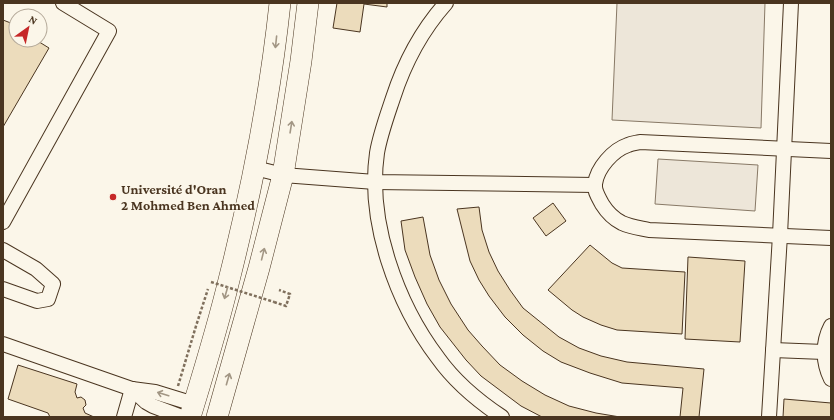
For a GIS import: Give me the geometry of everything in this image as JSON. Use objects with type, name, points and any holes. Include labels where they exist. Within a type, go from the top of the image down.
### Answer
[{"type":"highway","points":[[189,413],[229,282],[255,168],[262,136],[280,3]]},
{"type":"highway","points":[[217,417],[260,268],[283,175],[301,61],[308,3]]},
{"type":"lane","points":[[3,222],[109,31],[63,3]]},
{"type":"lane","points":[[446,3],[438,12],[418,43],[400,78],[387,116],[377,153],[375,182],[378,218],[385,248],[398,288],[418,330],[438,359],[458,382],[482,404],[502,417]]},
{"type":"lane","points":[[769,417],[780,236],[791,3]]},
{"type":"lane","points":[[831,151],[640,142],[628,145],[617,151],[606,161],[598,173],[595,185],[598,196],[604,207],[612,216],[622,223],[634,228],[649,230],[831,238]]},
{"type":"lane","points":[[255,168],[283,175],[375,182],[595,185]]},
{"type":"lane","points":[[3,250],[36,269],[53,284],[48,299],[37,301],[3,289]]},
{"type":"lane","points":[[831,326],[828,332],[824,352],[827,372],[831,379]]},
{"type":"lane","points":[[3,344],[132,388],[155,392],[174,398],[189,413]]},
{"type":"lane","points":[[773,350],[824,352]]},
{"type":"lane","points":[[132,388],[146,402],[153,406],[189,413]]},
{"type":"lane","points":[[124,417],[132,388]]},
{"type":"path","points":[[174,398],[211,282],[286,306],[290,294],[279,290]]},
{"type":"shaded area","points":[[617,3],[765,3],[761,128],[612,120]]},
{"type":"shaded area","points":[[658,159],[758,165],[755,211],[655,204]]},
{"type":"building","points":[[337,3],[387,3],[387,7],[364,4],[360,32],[333,28]]},
{"type":"building","points":[[3,20],[8,22],[8,48],[49,48],[3,127]]},
{"type":"building","points":[[553,203],[566,221],[546,236],[533,218]]},
{"type":"building","points":[[479,207],[482,230],[489,252],[498,271],[523,308],[559,337],[579,348],[601,356],[627,362],[704,369],[699,417],[680,417],[683,388],[622,383],[590,373],[561,362],[543,351],[523,335],[505,317],[489,296],[470,261],[457,209]]},
{"type":"building","points":[[423,217],[430,255],[439,280],[451,304],[468,330],[500,365],[545,395],[569,406],[620,417],[542,417],[521,406],[481,376],[466,360],[440,327],[427,304],[405,250],[401,221]]},
{"type":"building","points":[[590,245],[612,263],[622,268],[685,272],[682,334],[617,330],[601,325],[572,310],[548,290]]},
{"type":"building","points":[[688,257],[745,261],[740,342],[685,339]]},
{"type":"building","points":[[18,365],[77,384],[75,392],[77,398],[81,397],[85,400],[86,405],[83,408],[85,413],[94,417],[50,417],[48,413],[8,399]]},
{"type":"building","points":[[784,399],[831,403],[831,417],[783,417]]},
{"type":"place","name":"Université d'Oran 2 Mohmed Ben Ahmed","points":[[113,197]]}]
